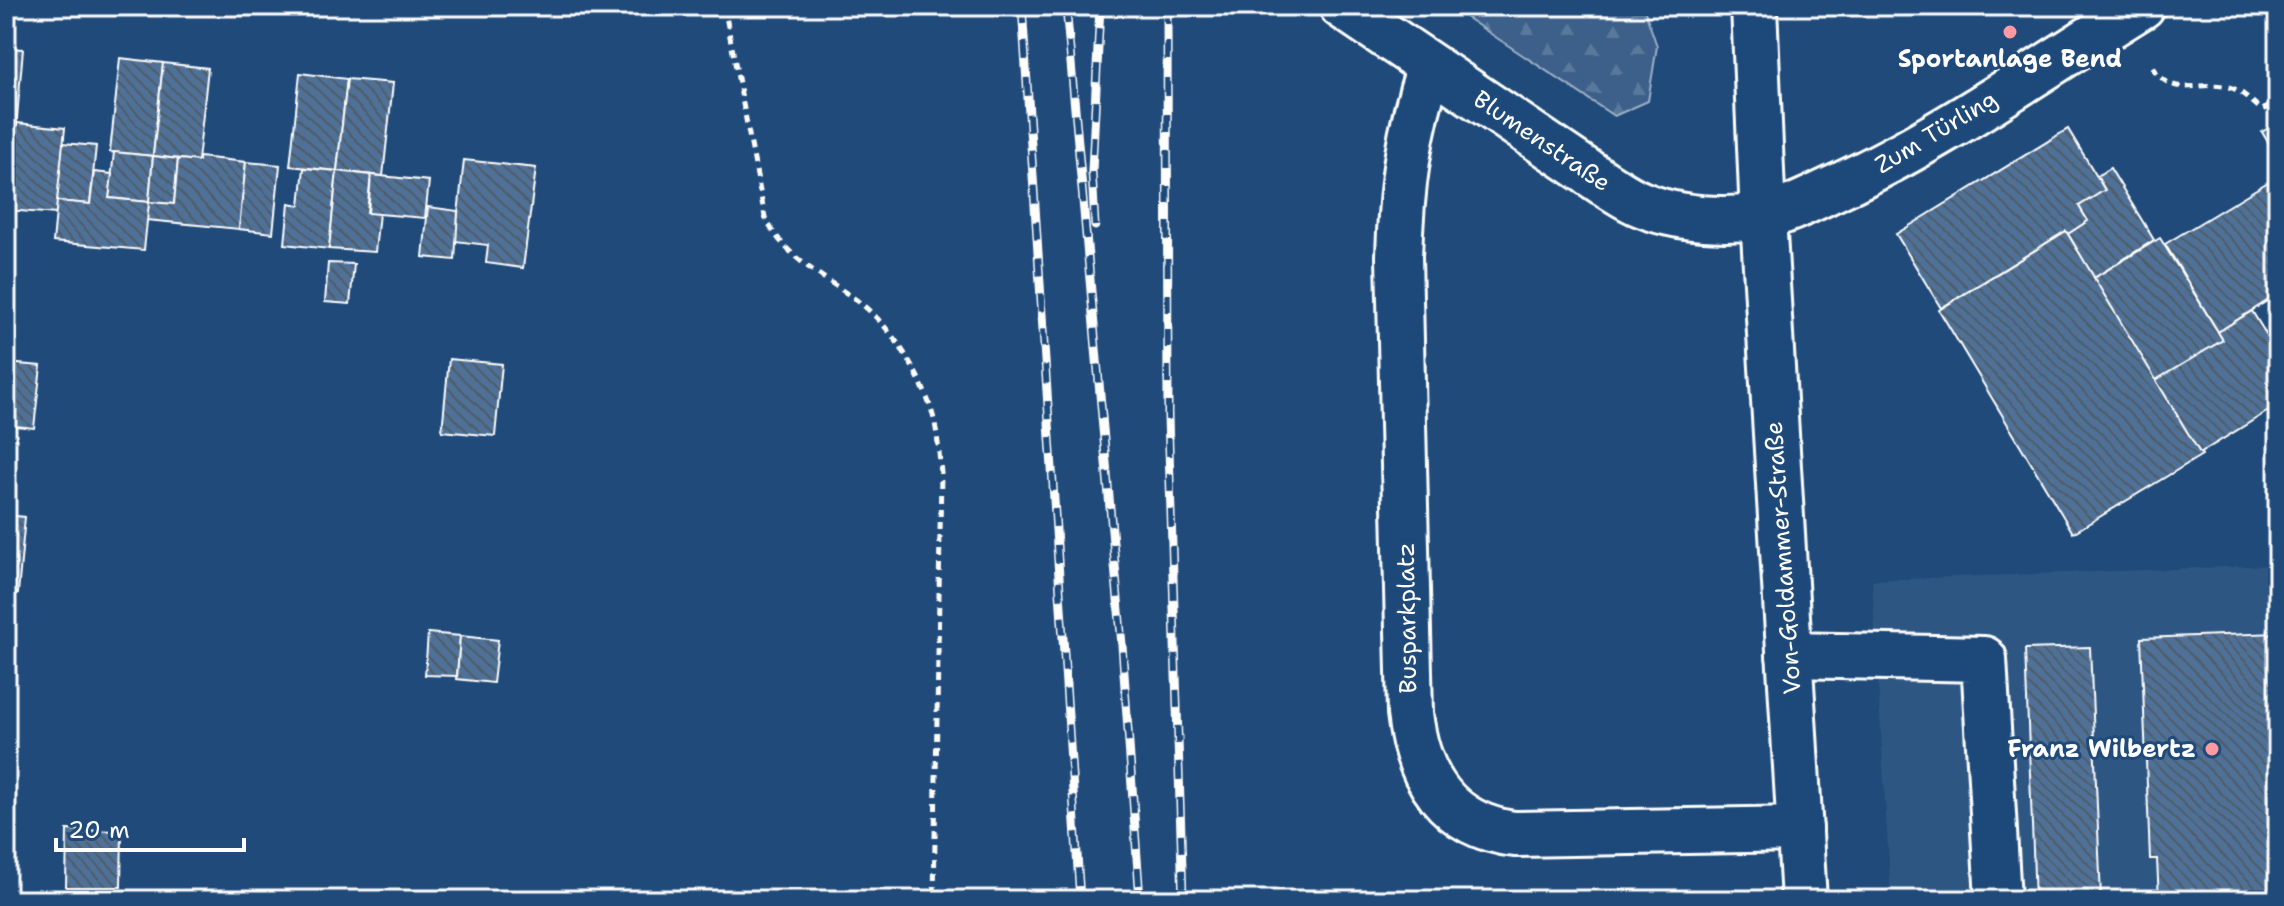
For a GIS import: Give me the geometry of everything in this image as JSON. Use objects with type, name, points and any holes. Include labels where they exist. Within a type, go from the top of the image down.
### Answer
[{"type":"street","name":"Blumenstraße","points":[[1342,6],[1562,156],[1639,203],[1671,214],[1763,217]]},
{"type":"street","name":"Von-Goldammer-Straße","points":[[1754,6],[1763,217],[1804,900]]},
{"type":"street","name":"Zum Türling","points":[[1763,217],[1826,192],[1913,149],[2130,13]]},
{"type":"street","name":"Busparkplatz","points":[[1430,66],[1414,116],[1406,159],[1399,257],[1410,713],[1412,735],[1422,765],[1438,794],[1454,810],[1472,823],[1492,831],[1515,834],[1800,829]]},
{"type":"street","points":[[1789,655],[1984,659],[1998,900]]},
{"type":"path","points":[[724,6],[759,189],[765,217],[772,231],[792,254],[860,303],[882,324],[924,390],[935,423],[941,473],[934,900]]},
{"type":"path","points":[[2130,13],[2156,73],[2169,84],[2185,88],[2220,86],[2235,89],[2262,110],[2278,102]]},
{"type":"shaded area","points":[[2278,565],[2278,900],[1891,900],[1872,580]]},
{"type":"green space","points":[[1449,6],[1643,6],[1657,46],[1648,101],[1614,116]]},
{"type":"building","points":[[6,48],[23,49],[15,140],[6,139]]},
{"type":"building","points":[[120,58],[163,63],[153,156],[110,152]]},
{"type":"building","points":[[163,63],[208,68],[198,161],[153,156]]},
{"type":"building","points":[[300,73],[347,79],[337,171],[290,166]]},
{"type":"building","points":[[347,79],[393,83],[383,176],[337,171]]},
{"type":"building","points":[[2278,122],[2278,159],[2262,132]]},
{"type":"building","points":[[17,123],[65,128],[56,214],[8,210]]},
{"type":"building","points":[[2068,129],[2105,190],[2079,206],[2088,221],[2068,234],[2066,231],[1941,308],[1896,234]]},
{"type":"building","points":[[6,139],[15,140],[10,189],[6,190]]},
{"type":"building","points":[[63,143],[96,146],[90,204],[57,201]]},
{"type":"building","points":[[114,152],[153,156],[149,202],[109,198]]},
{"type":"building","points":[[153,156],[178,159],[174,204],[149,202]]},
{"type":"building","points":[[199,157],[246,162],[239,229],[147,220],[149,202],[174,204],[178,159],[199,161]]},
{"type":"building","points":[[464,160],[536,168],[523,268],[486,263],[488,245],[455,241]]},
{"type":"building","points":[[246,162],[280,165],[273,233],[239,229]]},
{"type":"building","points":[[304,168],[337,171],[329,249],[285,244],[289,203],[300,205]]},
{"type":"building","points":[[2110,168],[2154,240],[2094,278],[2068,234],[2088,221],[2079,206],[2105,190],[2097,176]]},
{"type":"building","points":[[337,171],[371,175],[367,212],[379,213],[375,252],[329,249]]},
{"type":"building","points":[[94,172],[112,174],[109,198],[149,202],[144,250],[53,242],[57,201],[90,204]]},
{"type":"building","points":[[371,175],[429,181],[425,218],[368,213]]},
{"type":"building","points":[[2278,176],[2278,294],[2218,332],[2165,244]]},
{"type":"building","points":[[428,207],[458,211],[455,260],[423,257]]},
{"type":"building","points":[[2066,231],[2202,455],[2073,533],[1939,310]]},
{"type":"building","points":[[2160,238],[2223,340],[2156,380],[2094,278]]},
{"type":"building","points":[[328,263],[354,264],[350,304],[325,302]]},
{"type":"building","points":[[2252,311],[2278,354],[2278,405],[2200,453],[2156,380],[2223,340],[2218,332]]},
{"type":"building","points":[[449,359],[502,364],[495,436],[442,431]]},
{"type":"building","points":[[6,363],[41,366],[34,428],[6,425]]},
{"type":"building","points":[[6,515],[25,517],[18,593],[6,592]]},
{"type":"building","points":[[428,633],[460,636],[457,676],[425,675]]},
{"type":"building","name":"Franz Wilbertz","points":[[2278,633],[2278,900],[2159,900],[2157,859],[2150,859],[2141,638]]},
{"type":"building","points":[[460,636],[498,640],[493,683],[457,679]]},
{"type":"building","points":[[2090,647],[2101,898],[2035,900],[2025,649]]},
{"type":"building","points":[[67,830],[122,831],[121,887],[66,887]]},
{"type":"railway","points":[[1022,6],[1080,900]]},
{"type":"railway","points":[[1066,6],[1122,645],[1140,900]]},
{"type":"railway","points":[[1095,226],[1092,171],[1100,6]]},
{"type":"railway","points":[[1167,6],[1168,416],[1183,900]]},
{"type":"place","name":"Sportanlage Bend","points":[[2010,32]]},
{"type":"place","name":"Franz Wilbertz","points":[[2212,749]]}]
